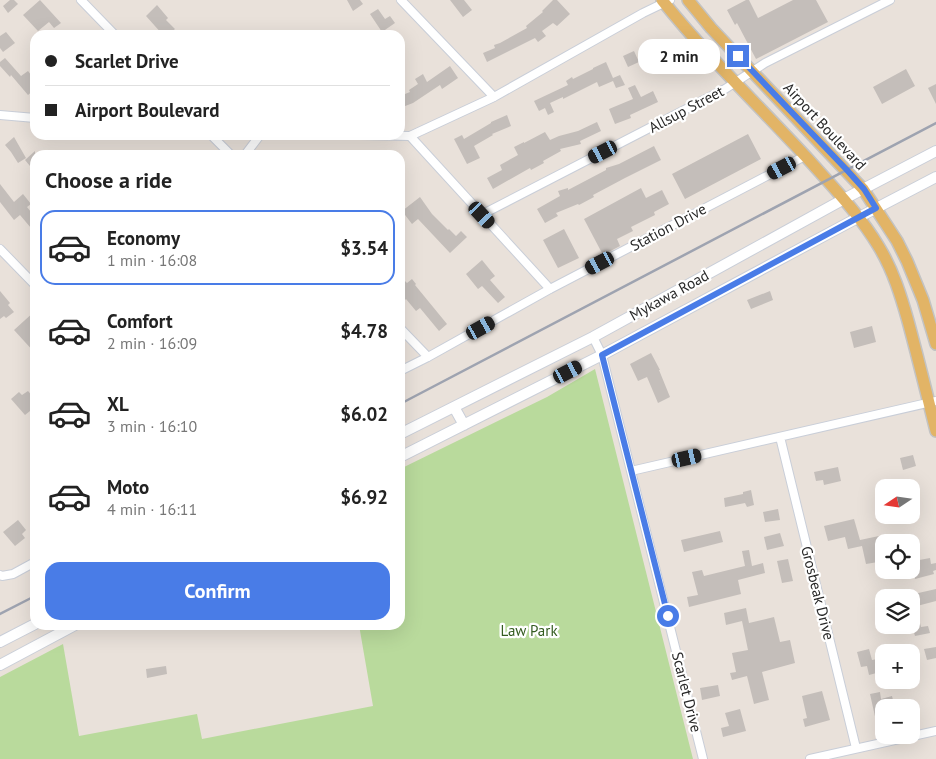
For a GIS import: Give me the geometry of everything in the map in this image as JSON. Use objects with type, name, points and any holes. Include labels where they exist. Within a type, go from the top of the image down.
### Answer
[{"type":"main road","name":"Airport Boulevard","points":[[688,0],[711,28],[864,189],[897,241],[907,261],[923,300],[936,344]]},
{"type":"main road","points":[[666,1],[734,82],[787,136],[844,199],[880,248],[898,286],[932,402],[936,431]]},
{"type":"main road","name":"Mykawa Road","points":[[405,432],[593,337],[844,199],[936,151]]},
{"type":"main road","name":"Mykawa Road","points":[[405,454],[602,355],[936,177]]},
{"type":"main road","points":[[454,407],[464,424]]},
{"type":"main road","points":[[0,642],[30,627]]},
{"type":"main road","points":[[38,630],[44,642]]},
{"type":"main road","points":[[0,665],[66,630]]},
{"type":"street","points":[[81,0],[110,30]]},
{"type":"street","points":[[401,0],[494,96]]},
{"type":"street","name":"Allsup Street","points":[[482,215],[724,89],[765,63],[890,0]]},
{"type":"street","points":[[405,136],[410,136],[494,96],[666,1]]},
{"type":"street","points":[[0,115],[30,118]]},
{"type":"street","points":[[410,136],[550,289]]},
{"type":"street","points":[[216,140],[225,150]]},
{"type":"street","name":"Station Drive","points":[[405,368],[550,289],[805,156]]},
{"type":"street","points":[[0,249],[30,281]]},
{"type":"street","points":[[405,333],[428,357]]},
{"type":"street","name":"Scarlet Drive","points":[[593,337],[602,355],[704,759]]},
{"type":"street","points":[[631,471],[932,402]]},
{"type":"street","name":"Grosbeak Drive","points":[[780,437],[856,748]]},
{"type":"street","points":[[0,575],[13,574],[30,565]]},
{"type":"street","points":[[810,759],[936,731]]},
{"type":"green space","name":"Law Park","points":[[595,369],[693,759],[0,759],[0,677],[63,644],[79,736],[197,714],[202,739],[373,706],[360,630],[405,630],[405,467],[547,397]]},
{"type":"building","points":[[10,0],[14,0],[18,4],[8,13],[3,6]]},
{"type":"building","points":[[40,0],[61,23],[54,28],[49,22],[37,30],[23,15]]},
{"type":"building","points":[[347,0],[360,0],[363,4],[353,11]]},
{"type":"building","points":[[450,0],[464,0],[472,10],[463,17]]},
{"type":"building","points":[[553,0],[557,0],[570,14],[557,26],[553,23],[542,31],[546,36],[538,42],[535,38],[487,62],[483,53],[495,48],[494,45],[527,28],[526,26],[543,12]]},
{"type":"building","points":[[749,0],[758,18],[793,0],[816,0],[828,22],[756,59],[737,23],[735,25],[727,10]]},
{"type":"building","points":[[157,5],[168,18],[166,20],[175,29],[159,30],[146,16]]},
{"type":"building","points":[[378,9],[385,19],[390,16],[395,23],[385,30],[381,30],[370,14]]},
{"type":"building","points":[[6,32],[15,43],[3,52],[0,48],[0,36]]},
{"type":"building","points":[[634,51],[639,62],[628,67],[623,56]]},
{"type":"building","points":[[5,58],[21,76],[28,71],[30,74],[30,93],[28,95],[11,75],[10,77],[0,66],[0,62]]},
{"type":"building","points":[[606,62],[613,78],[620,75],[625,85],[616,88],[613,81],[599,87],[597,82],[563,99],[563,97],[550,103],[554,112],[548,115],[545,108],[539,111],[534,101],[568,85],[566,81],[572,77],[573,79]]},
{"type":"building","points":[[450,66],[458,78],[442,89],[440,85],[405,106],[405,94],[418,84],[415,79],[423,74],[427,82]]},
{"type":"building","points":[[906,69],[915,86],[882,104],[873,87]]},
{"type":"building","points":[[936,84],[936,104],[928,88]]},
{"type":"building","points":[[635,85],[641,97],[653,91],[658,102],[630,115],[631,118],[615,124],[609,109],[633,99],[628,88]]},
{"type":"building","points":[[507,115],[511,126],[492,134],[474,146],[480,158],[467,164],[454,139],[462,135],[464,139],[491,122]]},
{"type":"building","points":[[597,122],[601,131],[580,141],[581,144],[560,149],[561,151],[543,161],[544,163],[531,170],[530,168],[493,189],[487,178],[502,170],[500,165],[518,155],[514,147],[545,132],[550,140],[578,131]]},
{"type":"building","points":[[748,134],[761,159],[685,199],[672,174]]},
{"type":"building","points":[[14,137],[26,158],[18,163],[5,145]]},
{"type":"building","points":[[654,146],[661,160],[593,195],[594,197],[579,205],[556,213],[558,216],[545,223],[537,209],[560,196],[558,191],[568,188],[568,190],[606,170],[606,168],[619,164]]},
{"type":"building","points":[[30,156],[30,166],[25,160]]},
{"type":"building","points":[[0,184],[14,202],[23,194],[30,203],[27,207],[30,211],[30,227],[20,215],[14,220],[0,202]]},
{"type":"building","points":[[641,188],[646,198],[662,190],[669,204],[654,212],[655,215],[631,227],[633,231],[617,239],[620,246],[603,255],[584,219]]},
{"type":"building","points":[[420,197],[432,214],[448,230],[456,236],[461,231],[467,237],[450,253],[418,219],[412,224],[405,215],[405,209]]},
{"type":"building","points":[[564,229],[579,258],[558,268],[543,240]]},
{"type":"building","points":[[482,260],[495,276],[490,280],[505,297],[498,303],[482,286],[478,289],[466,274]]},
{"type":"building","points":[[412,279],[447,324],[439,331],[420,308],[416,311],[406,299],[405,281],[407,283]]},
{"type":"building","points":[[0,291],[10,303],[8,305],[14,312],[6,318],[4,316],[0,319]]},
{"type":"building","points":[[770,291],[773,300],[751,309],[747,300]]},
{"type":"building","points":[[30,316],[30,348],[14,330]]},
{"type":"building","points":[[872,326],[876,342],[854,348],[850,332]]},
{"type":"building","points":[[651,353],[660,370],[670,397],[658,403],[647,377],[638,381],[630,364]]},
{"type":"building","points":[[28,391],[30,393],[30,411],[25,415],[11,399],[19,392],[22,395]]},
{"type":"building","points":[[913,455],[916,466],[903,470],[900,458]]},
{"type":"building","points":[[838,467],[841,481],[824,485],[823,480],[816,481],[814,472]]},
{"type":"building","points":[[751,490],[754,505],[747,507],[745,503],[725,507],[724,498],[743,494],[743,492]]},
{"type":"building","points":[[778,509],[780,520],[765,522],[763,512]]},
{"type":"building","points":[[854,519],[860,540],[875,537],[875,562],[866,564],[862,546],[848,549],[845,537],[828,541],[824,526]]},
{"type":"building","points":[[18,520],[26,530],[22,534],[25,538],[15,546],[3,532]]},
{"type":"building","points":[[720,531],[723,542],[684,552],[681,540]]},
{"type":"building","points":[[780,533],[784,546],[767,550],[764,537]]},
{"type":"building","points":[[749,550],[752,566],[763,563],[765,573],[738,580],[741,594],[689,607],[687,597],[698,595],[692,572],[702,570],[704,576],[745,566],[742,551]]},
{"type":"building","points":[[930,558],[931,564],[936,563],[936,570],[933,571],[934,574],[920,578],[920,560]]},
{"type":"building","points":[[788,559],[793,581],[782,583],[777,561]]},
{"type":"building","points":[[936,589],[936,601],[920,605],[920,593]]},
{"type":"building","points":[[746,608],[749,623],[774,617],[780,642],[790,640],[795,663],[762,672],[769,700],[754,704],[747,676],[732,680],[730,673],[736,672],[732,653],[748,650],[742,621],[726,625],[724,613]]},
{"type":"building","points":[[920,623],[921,627],[928,626],[930,633],[915,636],[914,634],[920,634]]},
{"type":"building","points":[[936,647],[936,658],[927,660],[924,649]]},
{"type":"building","points":[[869,649],[872,660],[875,660],[875,673],[869,675],[867,666],[861,667],[857,652]]},
{"type":"building","points":[[166,666],[167,674],[147,678],[146,669]]},
{"type":"building","points":[[718,685],[720,696],[702,700],[700,688]]},
{"type":"building","points":[[822,691],[830,720],[805,727],[803,719],[807,718],[802,696]]},
{"type":"building","points":[[880,692],[881,699],[875,699],[875,716],[870,694]]},
{"type":"building","points":[[892,696],[893,699],[881,699]]},
{"type":"building","points":[[740,709],[746,731],[723,737],[721,728],[729,726],[725,713]]},
{"type":"railway","points":[[405,401],[936,123]]},
{"type":"railway","points":[[0,614],[30,599]]},
{"type":"route","points":[[668,616],[602,355],[876,208],[864,189],[846,169],[738,56]]}]
